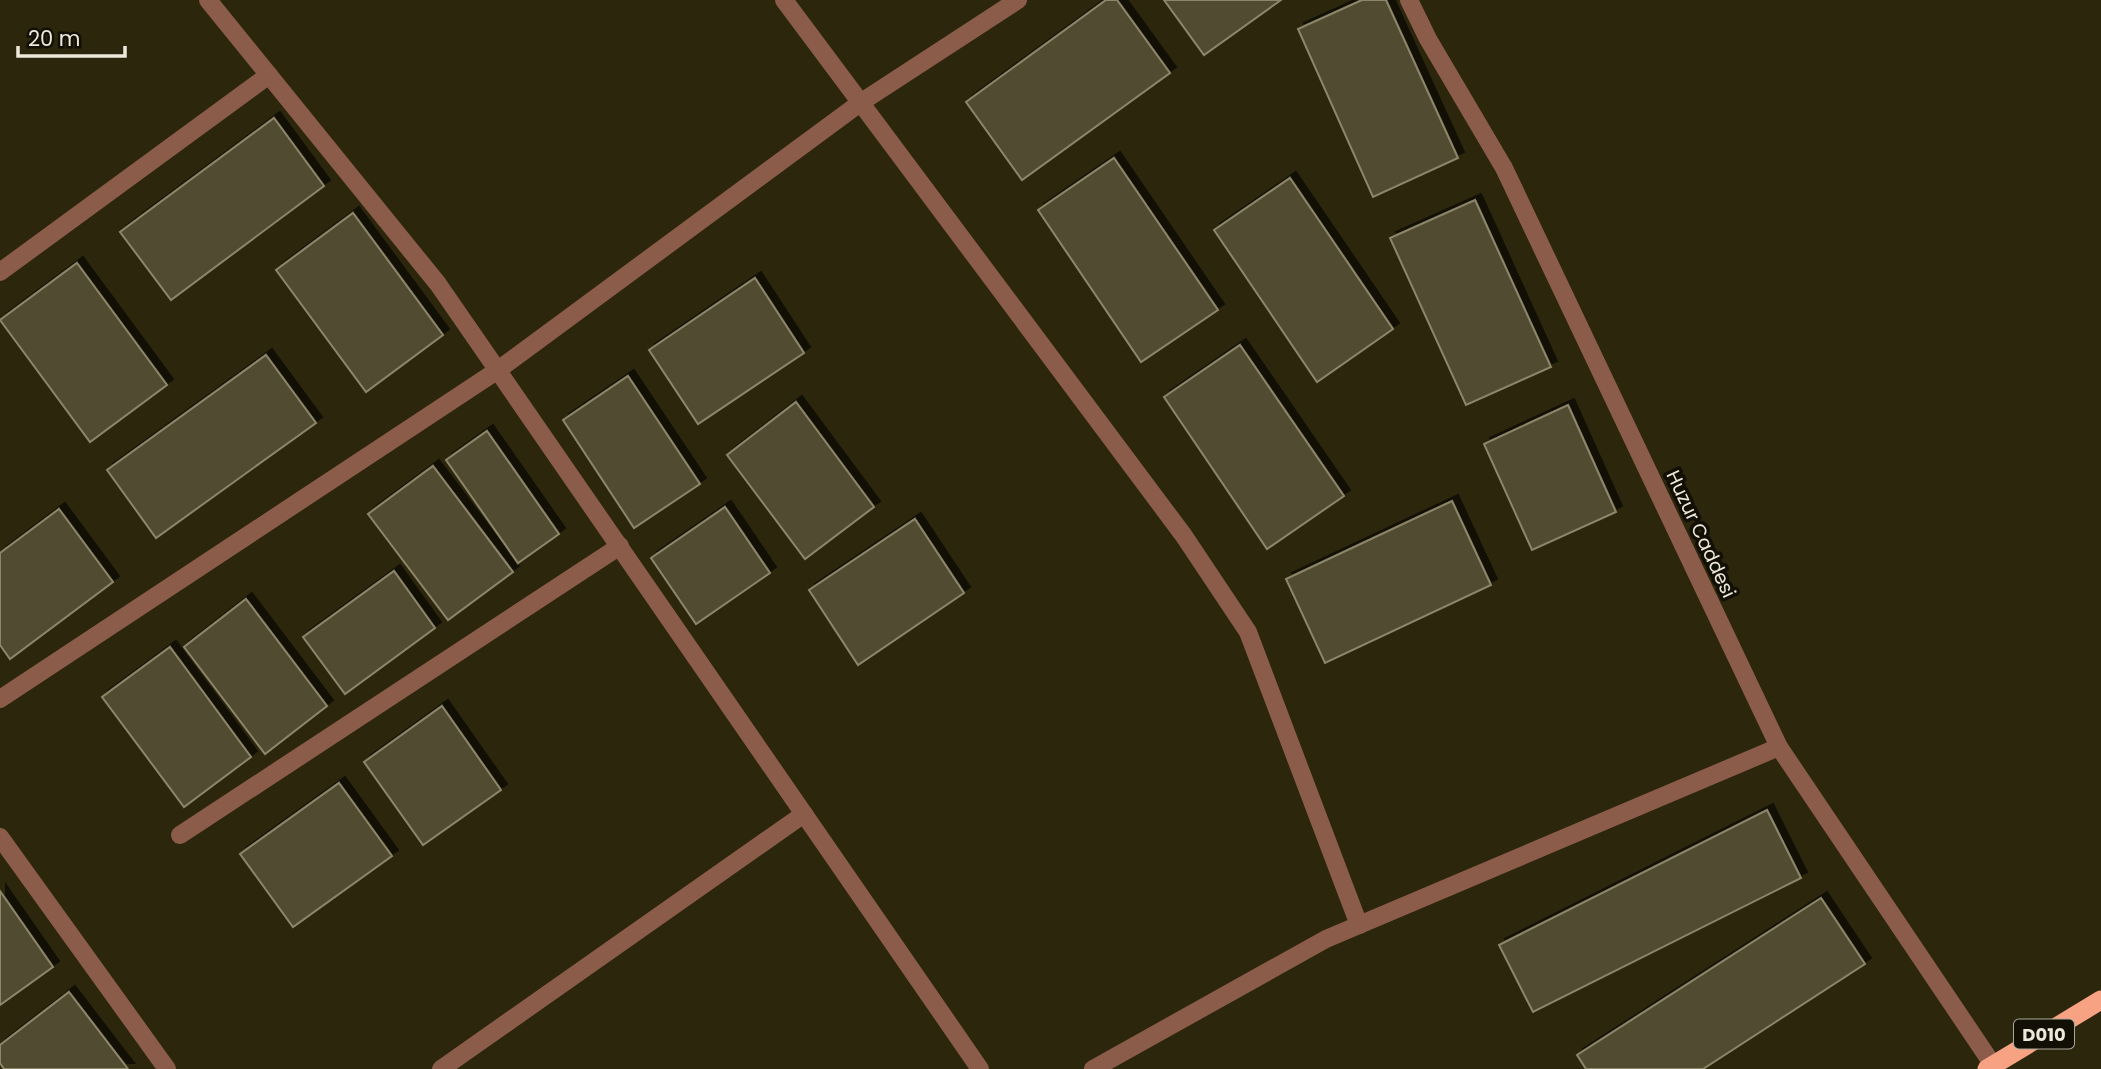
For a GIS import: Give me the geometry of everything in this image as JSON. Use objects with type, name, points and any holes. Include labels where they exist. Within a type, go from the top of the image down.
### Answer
[{"type":"highway","name":"D010","points":[[1990,1067],[2101,1000]]},
{"type":"street","points":[[208,0],[438,284],[981,1069]]},
{"type":"street","points":[[784,0],[1175,524],[1248,632],[1359,925]]},
{"type":"street","points":[[0,699],[498,370],[860,103],[1018,0]]},
{"type":"street","name":"Huzur Caddesi","points":[[1409,0],[1428,39],[1504,168],[1779,747],[1990,1067]]},
{"type":"street","points":[[0,272],[269,75]]},
{"type":"street","points":[[180,835],[620,546]]},
{"type":"street","points":[[1093,1069],[1326,939],[1779,747]]},
{"type":"street","points":[[441,1069],[804,814]]},
{"type":"street","points":[[0,837],[167,1069]]},
{"type":"building","points":[[1106,0],[1117,0],[1170,73],[1022,180],[966,102]]},
{"type":"building","points":[[1164,0],[1281,0],[1204,55]]},
{"type":"building","points":[[1362,0],[1386,0],[1458,158],[1373,197],[1298,29]]},
{"type":"building","points":[[274,118],[324,186],[171,300],[120,232]]},
{"type":"building","points":[[1114,158],[1218,310],[1141,362],[1038,210]]},
{"type":"building","points":[[1290,178],[1393,329],[1317,382],[1214,230]]},
{"type":"building","points":[[1475,200],[1551,367],[1466,405],[1390,238]]},
{"type":"building","points":[[353,213],[443,335],[366,392],[276,270]]},
{"type":"building","points":[[77,263],[167,385],[90,442],[0,320]]},
{"type":"building","points":[[755,278],[804,353],[698,424],[649,350]]},
{"type":"building","points":[[1240,345],[1344,496],[1267,549],[1164,397]]},
{"type":"building","points":[[266,355],[316,423],[156,538],[107,470]]},
{"type":"building","points":[[628,376],[700,484],[634,528],[563,420]]},
{"type":"building","points":[[796,402],[874,507],[805,559],[727,455]]},
{"type":"building","points":[[1568,405],[1616,512],[1532,550],[1484,444]]},
{"type":"building","points":[[487,431],[559,534],[518,563],[446,460]]},
{"type":"building","points":[[433,466],[513,572],[448,620],[368,514]]},
{"type":"building","points":[[1452,501],[1491,585],[1325,663],[1286,579]]},
{"type":"building","points":[[725,507],[770,573],[696,624],[651,558]]},
{"type":"building","points":[[59,509],[113,582],[10,659],[0,645],[0,553]]},
{"type":"building","points":[[915,519],[964,593],[858,665],[809,590]]},
{"type":"building","points":[[394,571],[435,628],[345,694],[303,637]]},
{"type":"building","points":[[246,599],[327,706],[265,754],[184,647]]},
{"type":"building","points":[[170,647],[251,757],[184,807],[102,697]]},
{"type":"building","points":[[442,706],[501,790],[423,845],[364,762]]},
{"type":"building","points":[[339,783],[392,856],[293,927],[240,854]]},
{"type":"building","points":[[1767,810],[1801,878],[1533,1012],[1499,945]]},
{"type":"building","points":[[0,891],[53,967],[0,1005]]},
{"type":"building","points":[[1821,898],[1865,964],[1703,1069],[1586,1069],[1577,1055]]},
{"type":"building","points":[[69,992],[128,1069],[4,1069],[0,1063],[0,1045]]}]
